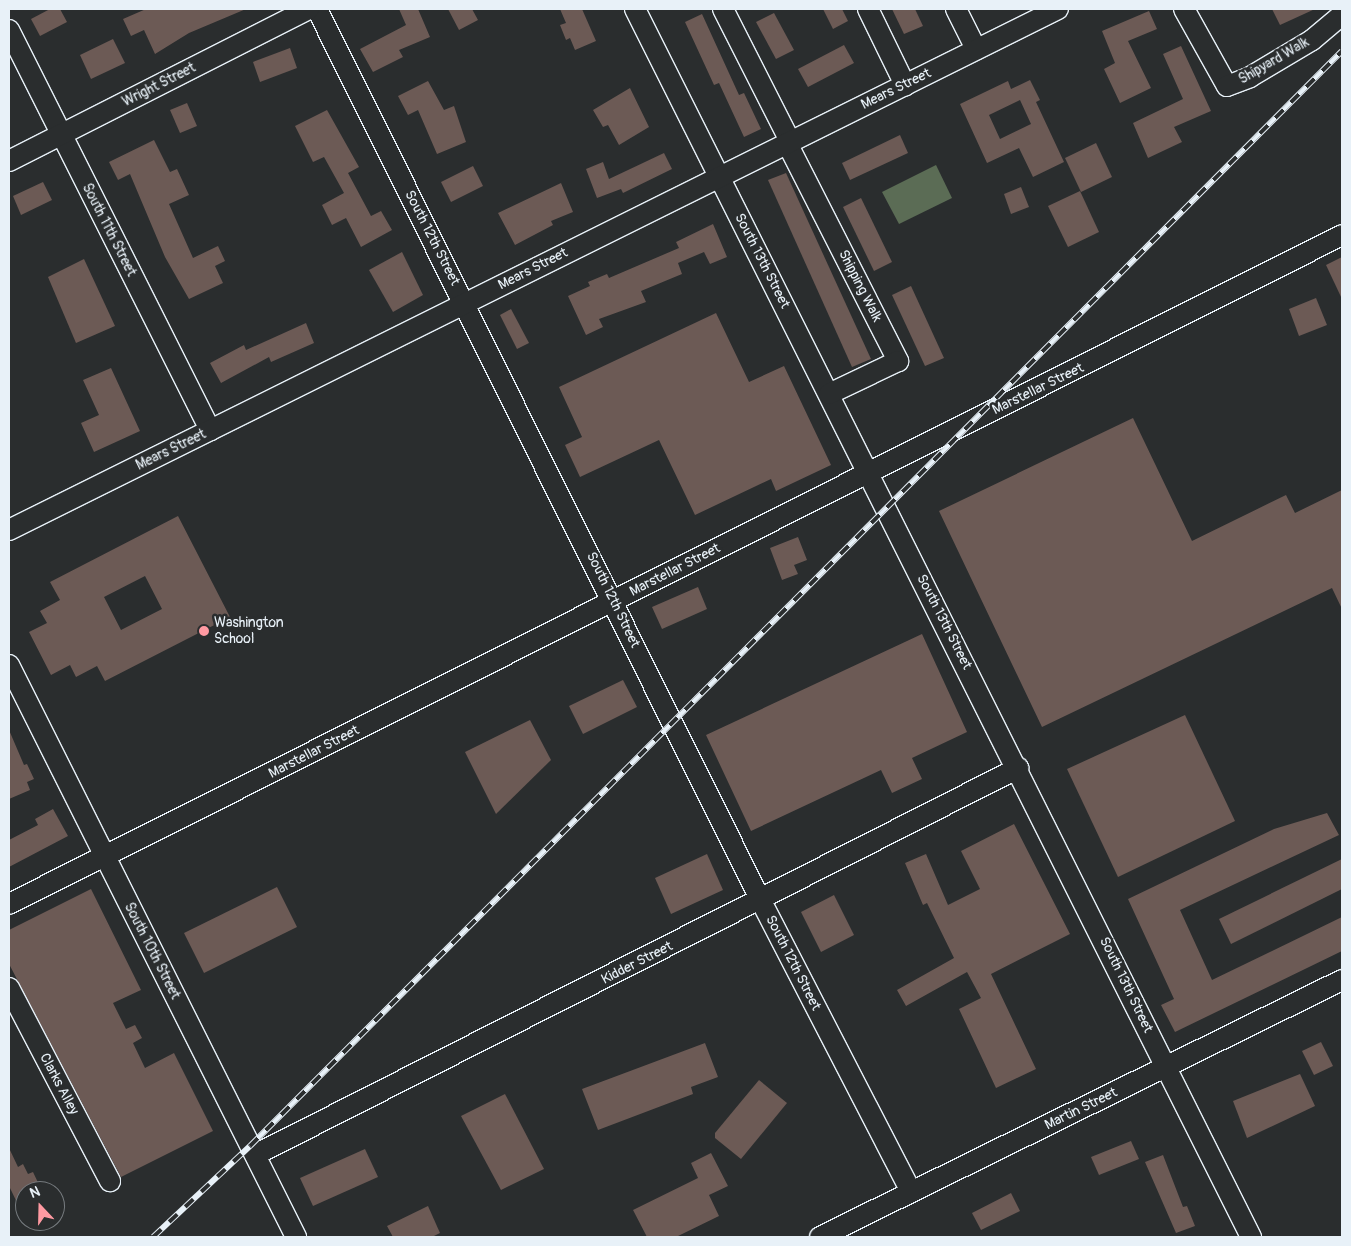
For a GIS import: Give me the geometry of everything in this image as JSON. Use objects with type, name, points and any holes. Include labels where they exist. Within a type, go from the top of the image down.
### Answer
[{"type":"street","name":"Wright Street","points":[[9,161],[309,9]]},
{"type":"street","name":"South 12th Street","points":[[316,9],[761,900],[911,1191]]},
{"type":"street","name":"South 13th Street","points":[[635,9],[1252,1237]]},
{"type":"street","name":"Shipping Walk","points":[[723,9],[898,361],[829,394]]},
{"type":"street","points":[[868,9],[905,84]]},
{"type":"street","points":[[956,9],[976,50]]},
{"type":"street","name":"Shipyard Walk","points":[[1184,9],[1226,86],[1250,77],[1312,40],[1342,14]]},
{"type":"street","name":"Mears Street","points":[[9,530],[976,50],[1048,11]]},
{"type":"street","name":"South 11th Street","points":[[9,30],[210,430]]},
{"type":"street","name":"Marstellar Street","points":[[9,904],[1342,235]]},
{"type":"street","name":"South 10th Street","points":[[9,665],[296,1237]]},
{"type":"street","name":"Kidder Street","points":[[255,1155],[1018,768]]},
{"type":"street","name":"Martin Street","points":[[820,1237],[1342,980]]},
{"type":"street","name":"Clarks Alley","points":[[9,988],[110,1181]]},
{"type":"green space","points":[[936,165],[952,198],[899,224],[882,192]]},
{"type":"building","points":[[50,9],[60,9],[67,22],[40,36],[31,19]]},
{"type":"building","points":[[146,9],[246,9],[189,33],[155,54],[144,30],[131,36],[123,19]]},
{"type":"building","points":[[399,9],[418,9],[430,37],[399,50],[403,57],[373,72],[360,49],[406,25]]},
{"type":"building","points":[[448,9],[472,9],[478,20],[459,30]]},
{"type":"building","points":[[560,9],[582,9],[596,41],[575,50],[570,38],[566,40],[560,25],[566,23]]},
{"type":"building","points":[[823,9],[842,9],[848,21],[833,29]]},
{"type":"building","points":[[892,9],[915,9],[923,26],[904,34]]},
{"type":"building","points":[[1272,9],[1315,9],[1280,25]]},
{"type":"building","points":[[1149,11],[1157,29],[1128,41],[1151,88],[1120,103],[1104,69],[1115,63],[1102,31]]},
{"type":"building","points":[[774,13],[794,50],[776,59],[756,22]]},
{"type":"building","points":[[702,14],[739,95],[744,93],[761,129],[744,137],[719,83],[714,85],[685,22]]},
{"type":"building","points":[[113,39],[125,63],[91,79],[80,55]]},
{"type":"building","points":[[844,45],[854,63],[808,87],[798,69]]},
{"type":"building","points":[[1181,46],[1211,111],[1174,127],[1182,142],[1148,158],[1133,123],[1183,99],[1163,54]]},
{"type":"building","points":[[290,48],[297,68],[260,82],[253,62]]},
{"type":"building","points":[[1030,80],[1040,100],[1036,102],[1064,162],[1033,177],[1019,148],[987,163],[960,104],[1008,81],[1011,89]],"holes":[[[1020,100],[1031,124],[1000,139],[989,115]]]},
{"type":"building","points":[[428,81],[444,110],[454,106],[466,142],[437,154],[418,110],[408,115],[398,96]]},
{"type":"building","points":[[630,88],[649,127],[619,145],[608,125],[603,127],[593,110]]},
{"type":"building","points":[[187,103],[197,126],[180,133],[170,110]]},
{"type":"building","points":[[327,110],[359,167],[348,173],[371,216],[381,211],[392,230],[361,247],[346,218],[332,225],[322,205],[344,193],[324,157],[313,162],[295,126]]},
{"type":"building","points":[[900,135],[908,153],[850,180],[842,163]]},
{"type":"building","points":[[154,140],[170,172],[177,169],[189,195],[169,204],[193,258],[218,246],[225,261],[215,266],[223,283],[189,299],[165,257],[130,174],[118,180],[109,162]]},
{"type":"building","points":[[1096,143],[1112,177],[1081,192],[1065,158]]},
{"type":"building","points":[[664,153],[672,169],[623,193],[621,189],[597,198],[586,169],[603,162],[609,179]]},
{"type":"building","points":[[473,166],[483,186],[451,202],[441,182]]},
{"type":"building","points":[[786,173],[871,359],[852,367],[768,180]]},
{"type":"building","points":[[43,182],[52,200],[21,215],[13,196]]},
{"type":"building","points":[[561,183],[573,212],[551,221],[553,225],[515,245],[498,213]]},
{"type":"building","points":[[1021,187],[1029,207],[1011,214],[1004,194]]},
{"type":"building","points":[[1080,191],[1099,232],[1068,247],[1048,206]]},
{"type":"building","points":[[861,198],[892,262],[874,271],[843,207]]},
{"type":"building","points":[[713,224],[727,257],[710,264],[704,252],[678,263],[682,274],[641,291],[646,302],[599,319],[603,327],[586,335],[568,296],[590,286],[588,282],[607,274],[609,278],[679,248],[676,242]]},
{"type":"building","points":[[402,252],[423,295],[393,312],[369,270]]},
{"type":"building","points":[[1342,257],[1342,299],[1326,265]]},
{"type":"building","points":[[84,259],[115,326],[76,343],[48,277]]},
{"type":"building","points":[[911,286],[944,358],[925,366],[892,295]]},
{"type":"building","points":[[1316,298],[1327,325],[1299,336],[1289,309]]},
{"type":"building","points":[[511,309],[529,343],[517,349],[500,315]]},
{"type":"building","points":[[716,313],[749,382],[784,366],[831,465],[776,491],[771,479],[695,515],[659,440],[580,477],[565,445],[582,437],[559,387]]},
{"type":"building","points":[[306,323],[314,343],[271,362],[269,357],[221,383],[210,363],[244,345],[246,350]]},
{"type":"building","points":[[111,368],[140,431],[94,452],[81,423],[99,415],[83,380]]},
{"type":"building","points":[[1133,418],[1192,541],[1286,495],[1295,513],[1342,490],[1342,609],[1332,588],[1042,727],[939,511]]},
{"type":"building","points":[[178,516],[230,617],[105,681],[97,666],[76,677],[70,665],[51,675],[29,632],[47,623],[40,611],[60,600],[50,582]],"holes":[[[145,576],[162,609],[121,630],[104,597]]]},
{"type":"building","points":[[798,537],[807,560],[794,565],[798,574],[782,580],[770,548]]},
{"type":"building","points":[[698,587],[707,609],[662,629],[652,607]]},
{"type":"building","points":[[922,634],[967,732],[912,758],[922,779],[892,793],[881,770],[751,831],[706,735]]},
{"type":"building","points":[[623,680],[637,707],[583,734],[569,706]]},
{"type":"building","points":[[1185,715],[1235,821],[1118,877],[1067,769]]},
{"type":"building","points":[[530,720],[551,760],[496,814],[465,752]]},
{"type":"building","points":[[9,730],[24,765],[27,764],[34,779],[27,782],[30,790],[9,799]]},
{"type":"building","points":[[53,809],[68,836],[9,867],[9,840],[38,825],[35,819]]},
{"type":"building","points":[[1327,813],[1339,835],[1180,910],[1212,980],[1342,917],[1342,951],[1175,1032],[1161,1005],[1174,999],[1128,899],[1274,829]]},
{"type":"building","points":[[1014,824],[1070,934],[991,974],[1036,1069],[996,1088],[959,1009],[981,998],[967,972],[906,1006],[897,990],[954,958],[927,903],[923,905],[905,863],[926,854],[948,905],[980,889],[961,851]]},
{"type":"building","points":[[707,854],[723,890],[671,914],[655,878]]},
{"type":"building","points":[[1342,859],[1342,889],[1231,944],[1219,919]]},
{"type":"building","points":[[277,887],[297,927],[204,973],[184,933]]},
{"type":"building","points":[[91,889],[141,990],[113,1003],[126,1029],[135,1025],[142,1038],[133,1043],[145,1068],[174,1053],[213,1131],[121,1177],[9,964],[9,930]]},
{"type":"building","points":[[834,895],[854,935],[821,952],[801,912]]},
{"type":"building","points":[[1321,1042],[1333,1066],[1314,1075],[1302,1051]]},
{"type":"building","points":[[705,1043],[718,1077],[691,1087],[693,1094],[598,1130],[582,1089]]},
{"type":"building","points":[[1300,1074],[1315,1106],[1247,1138],[1233,1101]]},
{"type":"building","points":[[759,1080],[787,1103],[741,1159],[715,1138],[715,1133]]},
{"type":"building","points":[[505,1094],[544,1169],[501,1190],[461,1116]]},
{"type":"building","points":[[1131,1141],[1139,1159],[1099,1175],[1091,1157]]},
{"type":"building","points":[[9,1148],[18,1167],[23,1164],[28,1174],[33,1172],[37,1181],[15,1181],[15,1198],[9,1186]]},
{"type":"building","points":[[365,1149],[378,1177],[313,1206],[300,1178]]},
{"type":"building","points":[[711,1153],[728,1186],[709,1195],[719,1216],[676,1237],[647,1237],[633,1210],[698,1178],[691,1163]]},
{"type":"building","points":[[1163,1155],[1183,1207],[1187,1206],[1195,1226],[1176,1233],[1145,1162]]},
{"type":"building","points":[[1011,1193],[1020,1211],[981,1230],[972,1213]]},
{"type":"building","points":[[428,1206],[440,1233],[432,1237],[393,1237],[387,1226]]},
{"type":"railway","points":[[153,1237],[250,1146],[1342,51]]},
{"type":"place","name":"Washington School","points":[[204,631]]}]
